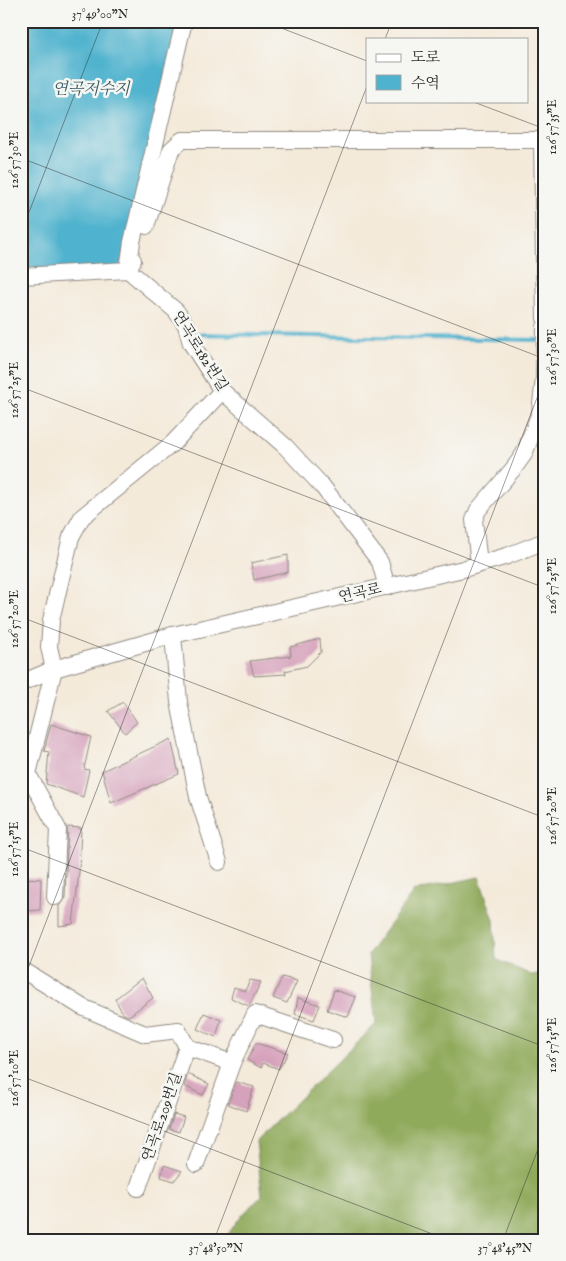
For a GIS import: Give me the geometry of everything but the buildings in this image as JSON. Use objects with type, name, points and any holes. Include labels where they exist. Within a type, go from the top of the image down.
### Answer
[{"type":"street","points":[[128,270],[132,242],[184,21]]},
{"type":"street","points":[[128,270],[141,243],[171,150],[182,140],[544,140],[545,318]]},
{"type":"street","points":[[21,276],[128,270]]},
{"type":"street","name":"연곡로182번길","points":[[128,270],[176,311],[186,325],[192,343],[222,390],[285,446],[324,486],[380,562],[387,587]]},
{"type":"street","points":[[480,564],[474,520],[478,510],[524,454],[540,413],[545,327]]},
{"type":"street","points":[[55,897],[58,828],[28,774],[54,669],[49,647],[51,620],[71,537],[82,517],[174,443],[222,390]]},
{"type":"street","name":"연곡로","points":[[21,683],[54,669],[174,635],[480,564],[545,541]]},
{"type":"street","points":[[174,635],[181,712],[198,796],[219,862]]},
{"type":"street","points":[[21,969],[82,1006],[145,1034],[178,1030],[187,1047],[232,1064]]},
{"type":"street","points":[[196,1164],[232,1064],[256,1014],[333,1040]]},
{"type":"street","name":"연곡로209번길","points":[[138,1188],[187,1047]]},
{"type":"green space","points":[[479,877],[494,920],[496,959],[531,975],[545,973],[545,1240],[224,1240],[241,1216],[262,1196],[256,1141],[376,1024],[368,954],[414,891]]},
{"type":"water","name":"연곡저수지","points":[[21,21],[178,21],[119,271],[21,270]]},
{"type":"waterway","points":[[192,334],[540,340]]}]
